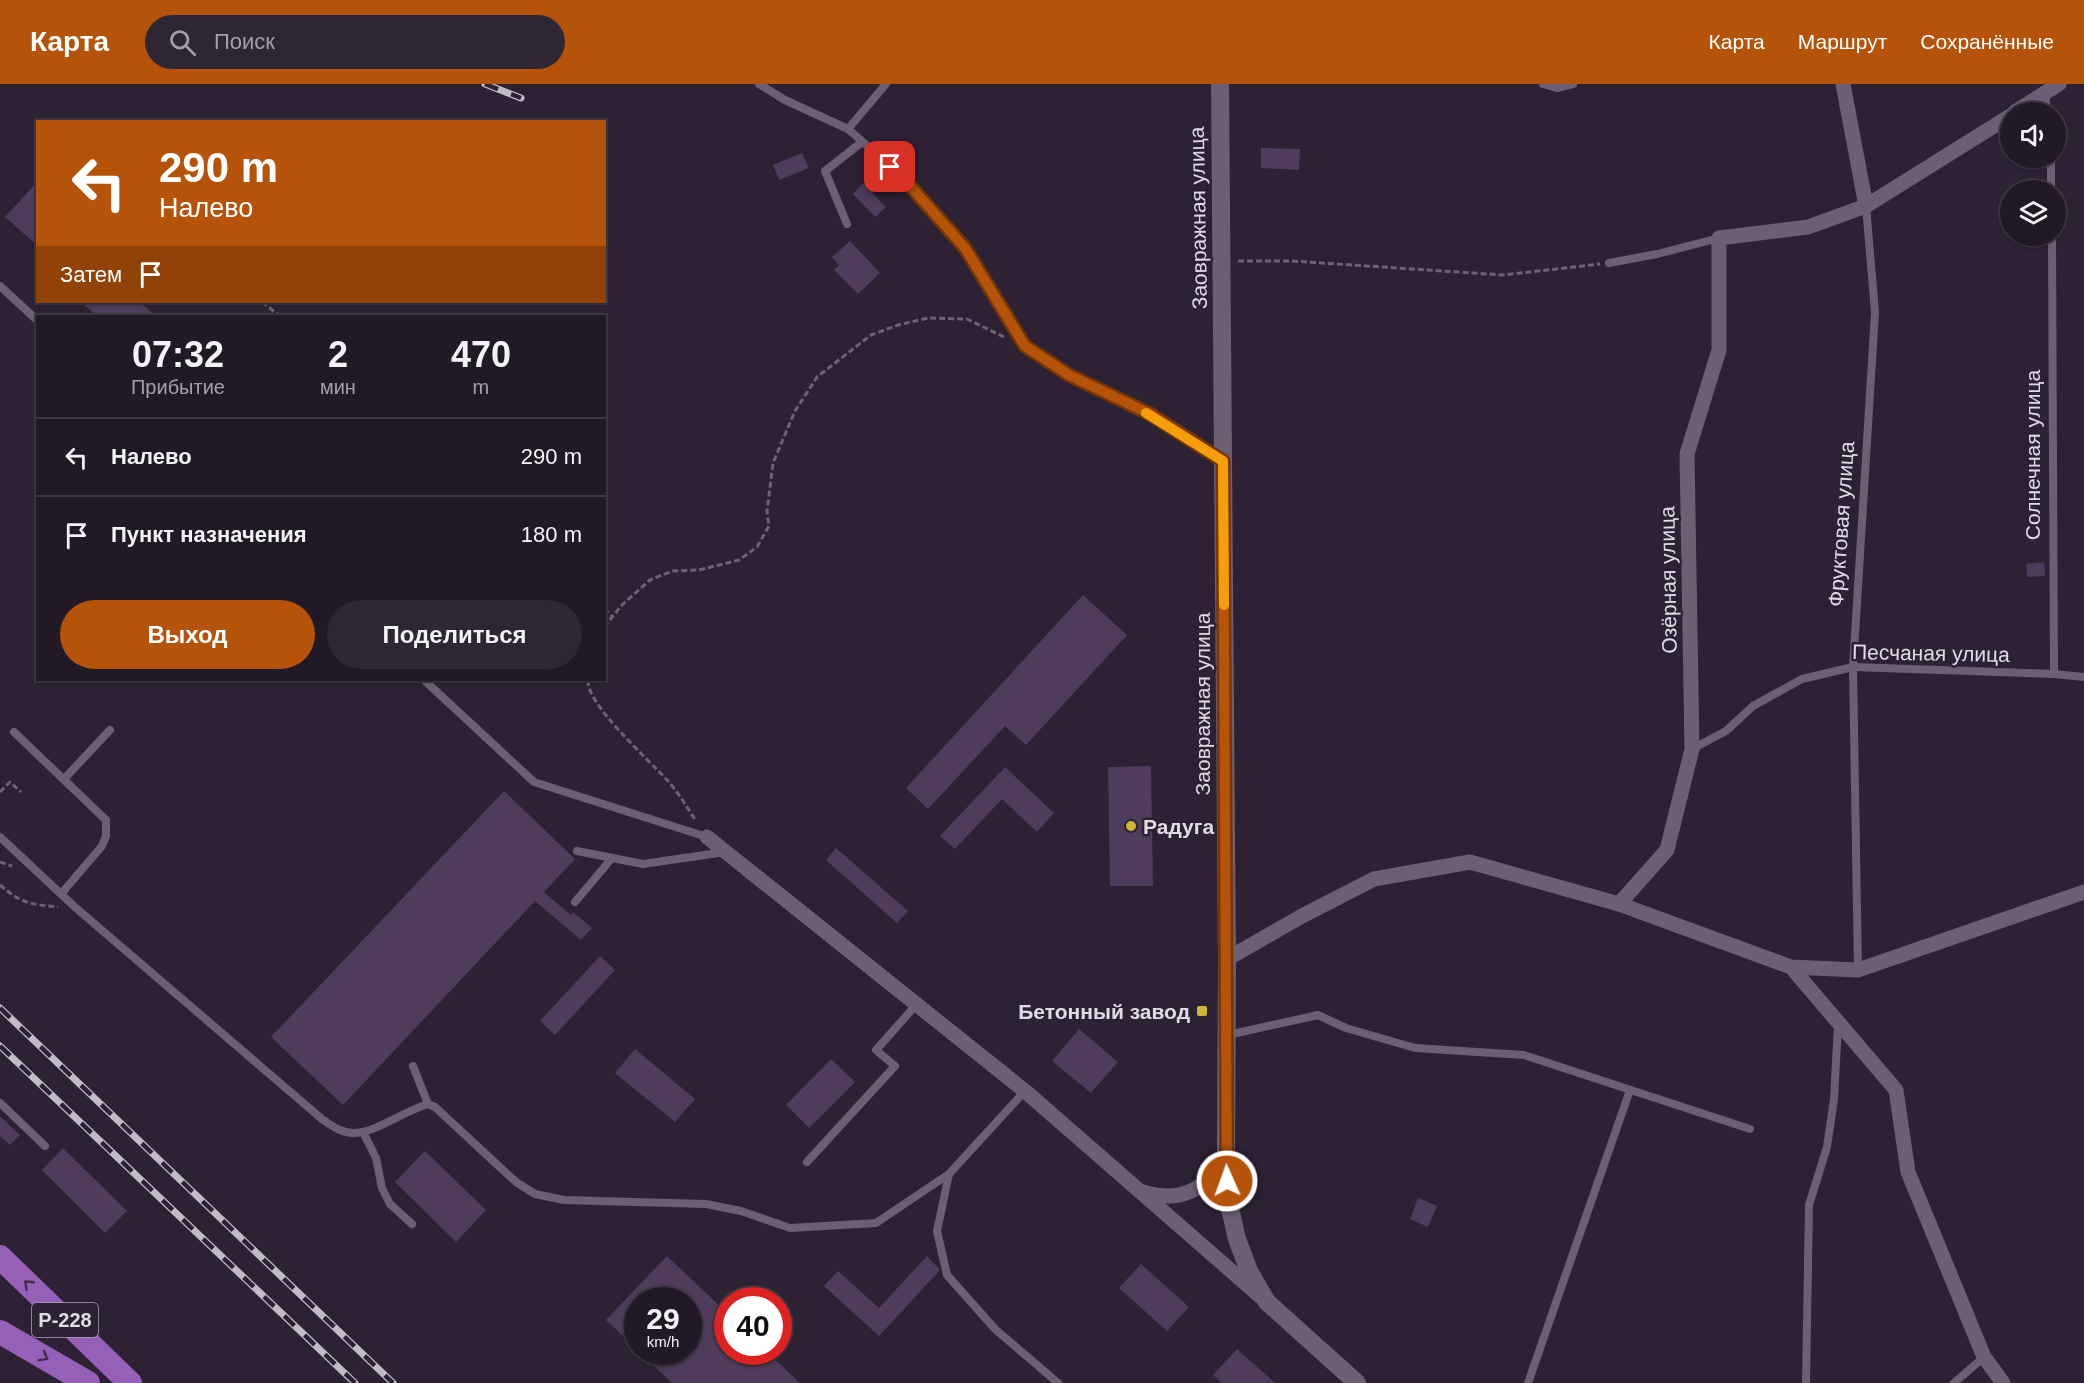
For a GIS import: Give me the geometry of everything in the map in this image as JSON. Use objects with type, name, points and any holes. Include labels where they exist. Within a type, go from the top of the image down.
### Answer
[{"type":"highway","name":"Р-228","points":[[0,1257],[130,1383]]},
{"type":"highway","name":"Р-228","points":[[0,1332],[88,1383]]},
{"type":"street","name":"Заовражная улица","points":[[1220,84],[1227,959],[1226,1158],[1229,1204],[1237,1239],[1249,1271],[1267,1302],[1357,1383]]},
{"type":"street","name":"Фруктовая улица","points":[[1843,84],[1866,206]]},
{"type":"street","points":[[2028,102],[2044,89],[2059,84]]},
{"type":"street","points":[[1719,238],[1808,227],[1866,206],[2000,122]]},
{"type":"street","name":"Озёрная улица","points":[[1619,904],[1667,850],[1692,749],[1687,454],[1719,350],[1719,238]]},
{"type":"street","points":[[707,837],[1025,1090],[1267,1302]]},
{"type":"street","points":[[1227,959],[1302,916],[1374,879],[1470,862],[1619,904],[1791,967],[1858,970],[2084,892]]},
{"type":"street","points":[[1791,967],[1896,1090],[1908,1172],[1984,1357],[2003,1383]]},
{"type":"street","points":[[1140,1191],[1157,1197],[1178,1196],[1198,1189],[1214,1176],[1226,1158]]},
{"type":"lane","points":[[759,84],[785,100],[848,129],[904,179],[965,248],[1025,346],[1069,375],[1150,414],[1223,461]]},
{"type":"lane","points":[[848,129],[886,84]]},
{"type":"lane","points":[[1544,84],[1557,88],[1573,84]]},
{"type":"lane","points":[[847,224],[825,171],[862,142]]},
{"type":"lane","name":"Фруктовая улица","points":[[1858,970],[1853,667],[1875,312],[1866,206]]},
{"type":"lane","points":[[1609,263],[1657,254],[1719,238]]},
{"type":"lane","name":"Солнечная улица","points":[[2052,246],[2054,674]]},
{"type":"lane","points":[[0,286],[36,319]]},
{"type":"lane","name":"Песчаная улица","points":[[1692,749],[1726,731],[1753,706],[1802,679],[1853,667],[2084,677]]},
{"type":"lane","points":[[425,681],[534,782],[707,837]]},
{"type":"lane","points":[[64,779],[110,730]]},
{"type":"lane","points":[[14,732],[106,820],[106,836],[102,846],[61,894]]},
{"type":"lane","points":[[0,837],[76,908],[322,1119],[337,1129],[351,1133],[363,1132],[416,1107],[428,1104],[435,1107],[516,1182],[535,1194],[564,1200],[706,1204],[741,1211],[790,1228],[876,1223],[949,1174],[1025,1090]]},
{"type":"lane","points":[[577,851],[643,864],[726,852]]},
{"type":"lane","points":[[575,902],[612,858]]},
{"type":"lane","points":[[807,1162],[895,1066],[876,1050],[917,1004]]},
{"type":"lane","points":[[1227,1035],[1318,1015],[1346,1028],[1415,1048],[1524,1055],[1749,1129]]},
{"type":"lane","points":[[1806,1383],[1809,1205],[1827,1147],[1834,1099],[1838,1023]]},
{"type":"lane","points":[[414,1066],[428,1104]]},
{"type":"lane","points":[[1528,1383],[1630,1090]]},
{"type":"lane","points":[[0,1103],[45,1146]]},
{"type":"lane","points":[[363,1132],[376,1158],[382,1188],[390,1204],[412,1224]]},
{"type":"lane","points":[[949,1174],[937,1231],[947,1275],[995,1329],[1058,1383]]},
{"type":"lane","points":[[1954,1383],[1984,1357]]},
{"type":"path","points":[[1221,260],[1292,261],[1503,275],[1609,263]]},
{"type":"path","points":[[263,303],[279,315]]},
{"type":"path","points":[[606,625],[622,605],[650,580],[672,571],[699,570],[739,560],[757,547],[769,525],[766,511],[773,463],[795,411],[817,377],[871,334],[928,318],[967,319],[1025,346]]},
{"type":"path","points":[[606,611],[613,617]]},
{"type":"path","points":[[588,681],[587,687],[601,710],[669,782],[707,837]]},
{"type":"path","points":[[0,792],[10,782],[21,792]]},
{"type":"path","points":[[0,885],[16,899],[33,904],[76,908]]},
{"type":"building","points":[[1261,148],[1300,149],[1299,170],[1261,168]]},
{"type":"building","points":[[802,153],[809,168],[779,180],[773,165]]},
{"type":"building","points":[[36,183],[36,244],[5,217]]},
{"type":"building","points":[[863,183],[886,207],[875,217],[853,194]]},
{"type":"building","points":[[850,241],[880,273],[858,294],[834,270],[839,265],[832,257]]},
{"type":"building","points":[[82,303],[141,303],[155,315],[96,315]]},
{"type":"building","points":[[2044,562],[2045,576],[2027,577],[2026,564]]},
{"type":"building","points":[[1083,595],[1127,635],[1026,745],[1005,726],[928,809],[906,788]]},
{"type":"building","name":"Радуга","points":[[1151,766],[1153,886],[1110,886],[1108,767]]},
{"type":"building","points":[[1005,767],[1054,813],[1037,832],[1002,799],[955,849],[940,836]]},
{"type":"building","points":[[504,791],[575,859],[544,892],[571,915],[573,912],[592,928],[581,940],[535,901],[343,1105],[271,1037]]},
{"type":"building","points":[[836,848],[908,911],[897,923],[826,860]]},
{"type":"building","points":[[600,956],[615,970],[555,1035],[540,1021]]},
{"type":"building","points":[[1079,1029],[1118,1062],[1091,1093],[1052,1061]]},
{"type":"building","points":[[635,1049],[695,1099],[675,1122],[615,1073]]},
{"type":"building","points":[[831,1059],[855,1082],[809,1128],[786,1105]]},
{"type":"building","points":[[0,1116],[20,1135],[10,1145],[0,1136]]},
{"type":"building","points":[[63,1148],[127,1211],[105,1233],[42,1170]]},
{"type":"building","points":[[425,1151],[486,1210],[456,1242],[395,1182]]},
{"type":"building","points":[[1418,1198],[1437,1206],[1428,1227],[1410,1219]]},
{"type":"building","points":[[667,1256],[700,1287],[637,1287]]},
{"type":"building","points":[[927,1256],[940,1270],[879,1336],[824,1286],[838,1271],[879,1308]]},
{"type":"building","points":[[1141,1264],[1189,1307],[1167,1331],[1119,1288]]},
{"type":"building","points":[[702,1289],[714,1301],[714,1365],[781,1365],[800,1383],[672,1383],[653,1365],[702,1365]]},
{"type":"building","points":[[624,1301],[624,1337],[606,1320]]},
{"type":"building","points":[[1237,1349],[1275,1383],[1222,1383],[1213,1375]]},
{"type":"railway","points":[[485,84],[521,98]]},
{"type":"railway","points":[[0,1008],[393,1383]]},
{"type":"railway","points":[[0,1046],[355,1383]]},
{"type":"slow traffic","points":[[1146,413],[1223,461],[1224,605]]},
{"type":"place","name":"Радуга","points":[[1131,826]]},
{"type":"place","name":"Бетонный завод","points":[[1202,1011]]},
{"type":"route","points":[[890,167],[904,179],[965,248],[1025,346],[1069,375],[1150,414],[1223,461],[1227,1181]]}]
